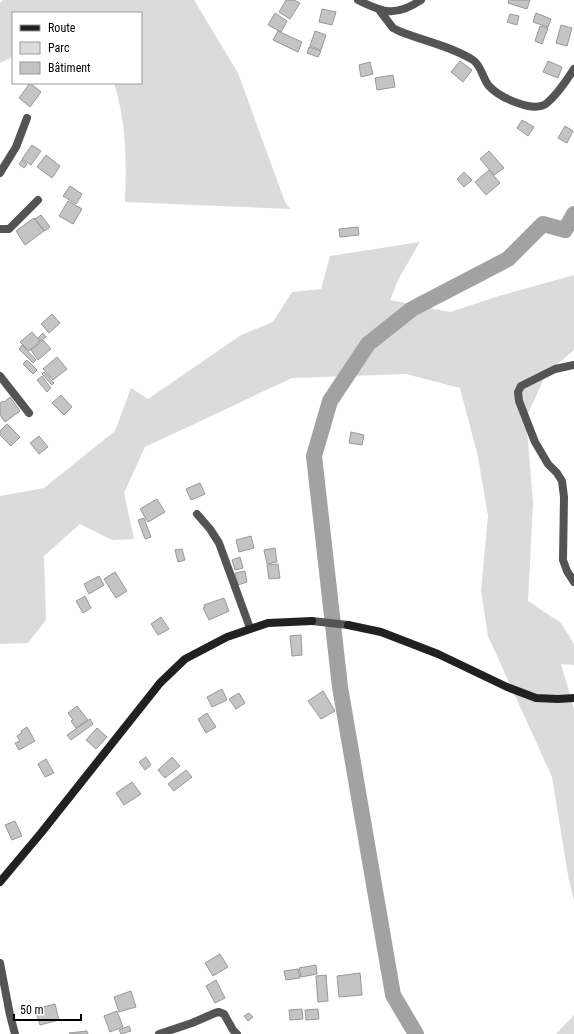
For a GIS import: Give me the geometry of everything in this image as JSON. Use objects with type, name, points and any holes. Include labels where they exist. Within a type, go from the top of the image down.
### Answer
[{"type":"street","points":[[358,0],[380,11],[389,12],[411,7],[421,0]]},
{"type":"street","points":[[380,11],[393,28],[451,50],[475,61],[493,90],[519,104],[540,106],[547,104],[574,69]]},
{"type":"street","points":[[0,173],[16,148],[27,118]]},
{"type":"street","points":[[0,229],[8,229],[38,200]]},
{"type":"street","points":[[574,365],[555,369],[521,386],[518,392],[519,401],[535,442],[548,464],[557,473],[562,481],[564,497],[563,560],[567,571],[574,582]]},
{"type":"street","points":[[0,376],[29,413]]},
{"type":"street","points":[[197,514],[210,529],[219,543],[250,628]]},
{"type":"street","points":[[0,882],[41,833],[160,683],[185,659],[227,637],[250,628],[268,623],[312,621],[348,625],[381,632],[438,654],[507,687],[536,698],[574,698]]},
{"type":"street","points":[[0,963],[15,1034]]},
{"type":"street","points":[[159,1034],[220,1012],[224,1014],[237,1034]]},
{"type":"green space","points":[[3,0],[194,0],[238,73],[285,202],[290,209],[125,202],[125,142],[121,112],[114,84],[142,84],[142,12],[12,12],[12,57],[0,63],[0,3]]},
{"type":"green space","points":[[420,242],[399,278],[390,300],[450,312],[499,296],[574,275],[574,350],[546,374],[526,418],[533,503],[528,601],[561,623],[574,644],[574,665],[561,664],[574,709],[574,901],[569,881],[552,777],[488,636],[481,591],[488,516],[478,457],[460,388],[406,374],[292,378],[145,447],[124,493],[134,539],[112,540],[80,524],[44,556],[46,620],[28,643],[0,644],[0,496],[44,488],[115,431],[131,388],[148,399],[241,335],[273,322],[292,292],[321,289],[330,256]]},
{"type":"green space","points":[[574,1015],[574,1034],[556,1034]]},
{"type":"building","points":[[286,0],[294,0],[300,3],[290,19],[279,12]]},
{"type":"building","points":[[509,0],[530,0],[527,9],[508,3]]},
{"type":"building","points":[[322,9],[336,12],[332,25],[319,22]]},
{"type":"building","points":[[275,13],[287,21],[281,32],[268,25]]},
{"type":"building","points":[[536,13],[551,19],[548,27],[533,22]]},
{"type":"building","points":[[510,14],[519,16],[517,25],[507,22]]},
{"type":"building","points":[[561,25],[572,28],[567,46],[556,43]]},
{"type":"building","points":[[540,26],[548,28],[542,44],[535,41]]},
{"type":"building","points":[[278,31],[302,42],[298,52],[273,40]]},
{"type":"building","points":[[315,31],[326,35],[321,50],[310,46]]},
{"type":"building","points":[[309,47],[321,51],[318,57],[307,53]]},
{"type":"building","points":[[460,61],[472,70],[463,82],[451,72]]},
{"type":"building","points":[[548,61],[562,67],[558,78],[543,72]]},
{"type":"building","points":[[370,62],[373,74],[361,77],[359,65]]},
{"type":"building","points":[[393,75],[395,87],[377,90],[375,78]]},
{"type":"building","points":[[29,84],[41,92],[30,107],[19,98]]},
{"type":"building","points":[[522,120],[534,127],[528,136],[517,128]]},
{"type":"building","points":[[565,126],[573,131],[567,143],[558,138]]},
{"type":"building","points":[[32,145],[41,151],[31,165],[22,159]]},
{"type":"building","points":[[489,151],[504,168],[494,175],[480,159]]},
{"type":"building","points":[[46,155],[60,166],[52,178],[37,167]]},
{"type":"building","points":[[22,160],[27,164],[24,168],[19,164]]},
{"type":"building","points":[[489,170],[500,183],[486,195],[475,182]]},
{"type":"building","points":[[464,172],[472,180],[464,187],[457,179]]},
{"type":"building","points":[[70,186],[82,194],[76,204],[63,196]]},
{"type":"building","points":[[68,201],[82,209],[73,224],[59,216]]},
{"type":"building","points":[[41,215],[50,227],[45,231],[35,219]]},
{"type":"building","points":[[34,218],[44,231],[25,245],[16,231]]},
{"type":"building","points":[[358,227],[359,235],[340,237],[339,229]]},
{"type":"building","points":[[52,314],[60,323],[49,333],[41,324]]},
{"type":"building","points":[[32,332],[40,341],[29,351],[20,342]]},
{"type":"building","points":[[43,333],[46,337],[40,341],[38,338]]},
{"type":"building","points":[[43,340],[51,349],[38,360],[31,350]]},
{"type":"building","points":[[22,345],[36,360],[33,363],[19,349]]},
{"type":"building","points":[[57,357],[67,369],[53,380],[43,369]]},
{"type":"building","points":[[27,360],[37,370],[33,374],[23,364]]},
{"type":"building","points":[[44,372],[54,383],[52,385],[42,374]]},
{"type":"building","points":[[42,376],[51,388],[47,392],[37,380]]},
{"type":"building","points":[[61,395],[72,407],[64,415],[52,403]]},
{"type":"building","points":[[10,397],[20,411],[5,422],[0,415],[0,403],[3,401],[4,402]]},
{"type":"building","points":[[7,424],[20,437],[11,446],[0,435],[0,431]]},
{"type":"building","points":[[351,432],[364,435],[362,445],[349,443]]},
{"type":"building","points":[[39,436],[48,447],[39,454],[30,443]]},
{"type":"building","points":[[200,483],[205,494],[191,500],[186,489]]},
{"type":"building","points":[[157,499],[165,512],[148,522],[140,509]]},
{"type":"building","points":[[144,518],[151,537],[145,539],[138,520]]},
{"type":"building","points":[[251,536],[254,548],[239,552],[236,540]]},
{"type":"building","points":[[275,548],[277,562],[267,564],[264,550]]},
{"type":"building","points":[[182,549],[185,560],[178,562],[175,550]]},
{"type":"building","points":[[240,557],[243,568],[235,570],[232,560]]},
{"type":"building","points":[[278,564],[280,578],[269,579],[267,565]]},
{"type":"building","points":[[245,571],[247,582],[238,585],[235,573]]},
{"type":"building","points":[[115,572],[127,591],[116,598],[104,579]]},
{"type":"building","points":[[99,576],[104,585],[89,594],[84,584]]},
{"type":"building","points":[[85,596],[91,608],[83,613],[76,601]]},
{"type":"building","points":[[224,598],[229,611],[209,620],[203,608],[205,607],[204,605]]},
{"type":"building","points":[[161,617],[169,629],[158,635],[151,624]]},
{"type":"building","points":[[301,635],[302,655],[292,656],[290,636]]},
{"type":"building","points":[[222,689],[227,700],[212,707],[207,697]]},
{"type":"building","points":[[323,691],[335,711],[321,719],[308,701]]},
{"type":"building","points":[[239,693],[245,703],[236,709],[229,699]]},
{"type":"building","points":[[77,706],[88,720],[76,728],[68,713]]},
{"type":"building","points":[[207,713],[216,727],[206,733],[198,719]]},
{"type":"building","points":[[90,719],[93,724],[71,740],[67,735]]},
{"type":"building","points":[[27,727],[35,741],[19,750],[15,743],[20,741],[17,736]]},
{"type":"building","points":[[97,728],[107,737],[96,749],[86,740]]},
{"type":"building","points":[[146,757],[151,765],[145,770],[139,762]]},
{"type":"building","points":[[172,757],[180,766],[165,778],[158,770]]},
{"type":"building","points":[[46,759],[54,773],[45,777],[38,764]]},
{"type":"building","points":[[186,770],[192,777],[174,791],[168,784]]},
{"type":"building","points":[[132,782],[141,794],[124,805],[116,793]]},
{"type":"building","points":[[15,821],[22,836],[12,840],[5,825]]},
{"type":"building","points":[[220,954],[228,967],[213,976],[205,963]]},
{"type":"building","points":[[316,965],[317,974],[301,977],[299,968]]},
{"type":"building","points":[[298,969],[300,978],[286,980],[284,971]]},
{"type":"building","points":[[360,973],[362,995],[339,997],[337,976]]},
{"type":"building","points":[[326,975],[328,1001],[318,1002],[316,976]]},
{"type":"building","points":[[216,980],[225,998],[215,1003],[206,986]]},
{"type":"building","points":[[131,991],[136,1007],[119,1012],[114,997]]},
{"type":"building","points":[[55,1004],[59,1020],[40,1025],[35,1009]]},
{"type":"building","points":[[302,1009],[303,1019],[290,1020],[289,1010]]},
{"type":"building","points":[[318,1009],[319,1019],[306,1020],[305,1010]]},
{"type":"building","points":[[117,1011],[123,1027],[110,1032],[104,1016]]},
{"type":"building","points":[[249,1013],[253,1017],[248,1021],[244,1016]]},
{"type":"building","points":[[129,1026],[131,1031],[121,1034],[119,1030]]},
{"type":"building","points":[[87,1031],[88,1034],[69,1033]]},
{"type":"waterway","points":[[416,1034],[393,995],[340,687],[314,456],[330,401],[368,344],[412,309],[508,259],[543,224],[565,230],[574,214]]}]
